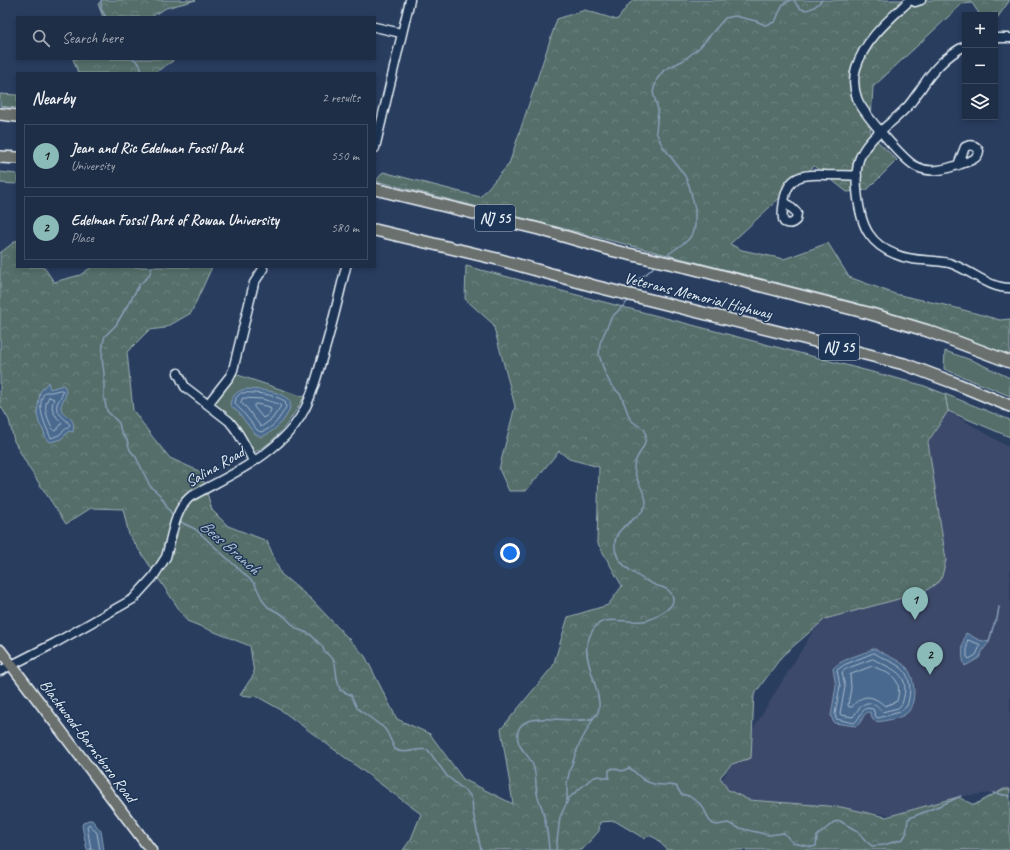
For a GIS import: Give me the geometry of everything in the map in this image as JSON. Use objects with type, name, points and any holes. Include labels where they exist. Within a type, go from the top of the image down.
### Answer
[{"type":"highway","points":[[0,114],[16,116]]},
{"type":"highway","points":[[0,157],[16,158]]},
{"type":"highway","name":"Veterans Memorial Highway","points":[[376,189],[861,311],[921,329],[1010,362]]},
{"type":"highway","name":"Veterans Memorial Highway","points":[[376,230],[497,259],[663,304],[904,364],[1010,406]]},
{"type":"main road","name":"Blackwood-Barnsboro Road","points":[[0,650],[151,850]]},
{"type":"street","points":[[376,144],[410,0]]},
{"type":"street","points":[[921,0],[915,2],[911,0],[879,29],[867,44],[855,69],[854,80],[857,98],[866,114],[908,162],[925,170],[946,169],[958,165]]},
{"type":"street","points":[[376,28],[401,33]]},
{"type":"street","points":[[998,38],[1010,38]]},
{"type":"street","points":[[962,48],[941,62],[933,70],[906,109],[869,142],[860,156],[856,182],[860,213],[868,233],[885,249],[905,258],[936,261],[960,267],[986,282],[996,286],[1010,288]]},
{"type":"street","points":[[784,201],[791,183],[800,176],[810,174],[857,176]]},
{"type":"street","name":"Salina Road","points":[[0,671],[60,640],[133,599],[153,577],[163,563],[181,507],[190,497],[253,461],[270,450],[285,437],[300,418],[311,399],[333,323],[346,268]]},
{"type":"street","points":[[208,404],[233,370],[254,283],[263,269]]},
{"type":"street","points":[[178,373],[185,387],[234,426],[253,461]]},
{"type":"shaded area","points":[[948,411],[1010,448],[1010,796],[993,793],[961,796],[912,817],[712,796]]},
{"type":"green space","points":[[102,0],[196,0],[166,8],[153,16],[103,16],[98,4]]},
{"type":"green space","points":[[634,0],[1010,0],[998,17],[998,12],[978,12],[972,3],[962,4],[873,87],[870,134],[897,160],[867,190],[847,192],[814,166],[730,244],[742,250],[784,259],[828,243],[849,277],[895,294],[949,306],[1000,320],[1010,319],[1010,356],[853,302],[376,181],[383,172],[480,197],[509,164],[557,19],[585,10],[617,20],[629,4]]},
{"type":"green space","points":[[73,60],[173,61],[156,72],[78,72]]},
{"type":"green space","points":[[0,94],[16,95],[16,108],[0,106]]},
{"type":"green space","points":[[0,172],[16,174],[16,184],[0,183]]},
{"type":"green space","points":[[16,241],[16,268],[45,268],[54,282],[80,275],[90,268],[212,268],[191,313],[165,328],[149,330],[127,352],[133,410],[170,458],[201,472],[212,510],[228,526],[267,541],[281,574],[311,599],[365,656],[397,719],[430,734],[463,779],[513,804],[501,729],[553,666],[568,617],[608,605],[622,586],[597,542],[599,467],[569,459],[559,451],[526,491],[509,491],[499,469],[515,406],[493,324],[465,299],[466,266],[922,385],[945,394],[948,411],[928,442],[946,560],[941,580],[924,592],[825,619],[782,656],[754,695],[751,758],[732,764],[720,777],[728,790],[749,800],[841,807],[886,817],[958,797],[974,805],[1004,789],[1010,789],[1010,850],[667,850],[657,839],[649,835],[645,839],[615,821],[600,822],[599,831],[582,850],[403,850],[411,839],[421,814],[281,710],[258,697],[240,695],[254,674],[250,646],[187,621],[129,535],[123,509],[91,508],[66,524],[29,468],[14,441],[9,420],[0,405],[0,253]]},
{"type":"green space","points":[[945,351],[974,361],[1010,378],[1010,396],[944,369]]},
{"type":"green space","points":[[235,374],[304,397],[284,428],[271,442],[255,452],[251,450],[236,423],[215,405],[215,400]]},
{"type":"green space","points":[[945,394],[1010,420],[1010,437],[948,411]]},
{"type":"water","points":[[48,382],[50,389],[63,385],[65,387],[66,394],[61,408],[62,411],[71,419],[74,426],[73,432],[69,431],[61,439],[51,442],[46,439],[39,423],[37,413],[40,392]]},
{"type":"water","points":[[241,390],[264,390],[276,393],[286,397],[290,401],[288,412],[281,423],[271,432],[261,437],[254,433],[230,403],[236,393]]},
{"type":"water","points":[[966,633],[979,640],[989,642],[979,658],[965,666],[962,650]]},
{"type":"water","points":[[873,649],[896,660],[904,665],[910,672],[914,690],[911,707],[908,712],[891,720],[880,722],[875,721],[873,720],[870,712],[867,712],[860,723],[856,726],[834,723],[831,716],[836,686],[833,669],[845,660]]},
{"type":"water","points":[[88,820],[92,820],[101,831],[104,850],[87,850],[82,826],[83,823]]},
{"type":"waterway","name":"Bees Branch","points":[[101,0],[101,9],[105,16]]},
{"type":"waterway","points":[[663,258],[688,240],[691,236],[695,226],[695,209],[689,185],[685,176],[662,145],[656,132],[658,110],[653,92],[657,79],[664,70],[684,60],[700,47],[725,18],[735,16],[756,21],[765,25],[775,22],[783,4],[791,0]]},
{"type":"waterway","points":[[794,0],[797,5],[804,10],[811,9],[822,0]]},
{"type":"waterway","name":"Bees Branch","points":[[135,60],[140,65],[142,72]]},
{"type":"waterway","points":[[632,291],[635,282],[649,272],[656,264]]},
{"type":"waterway","name":"Bees Branch","points":[[152,268],[149,276],[140,284],[116,325],[105,336],[102,359],[104,373],[104,398],[107,411],[119,423],[121,432],[127,440],[130,450],[136,457],[150,486],[160,495],[173,516]]},
{"type":"waterway","points":[[549,850],[545,818],[538,799],[535,770],[530,759],[518,741],[518,731],[522,724],[530,720],[585,720],[593,718],[598,713],[599,705],[587,654],[587,646],[595,626],[608,620],[643,621],[654,618],[671,606],[673,601],[673,597],[667,590],[650,583],[626,568],[616,553],[615,544],[619,531],[641,513],[645,507],[646,503],[644,493],[636,477],[634,467],[646,437],[645,430],[630,419],[621,395],[611,385],[605,373],[599,355],[600,343],[611,318],[630,299]]},
{"type":"waterway","name":"Bees Branch","points":[[179,521],[195,529],[255,584],[263,601],[268,607],[283,615],[297,629],[310,634],[322,646],[325,652],[333,659],[335,663],[340,690],[351,695],[357,708],[384,728],[395,749],[403,752],[424,749],[428,750],[447,776],[469,794],[472,800],[481,850]]},
{"type":"waterway","points":[[989,642],[997,619],[999,607]]},
{"type":"waterway","points":[[567,801],[567,783],[570,769],[579,745],[594,717]]},
{"type":"waterway","points":[[556,850],[560,817],[569,798],[592,778],[598,776],[609,778],[609,770],[613,768],[622,771],[629,768],[648,782],[676,786],[681,794],[689,796],[699,803],[713,824],[717,825],[728,823],[739,828],[769,835],[784,833],[793,843],[812,847],[816,846],[817,836],[834,822],[840,821],[857,831],[872,846],[884,845],[903,839],[906,834],[908,819],[961,796]]},
{"type":"waterway","points":[[993,793],[1010,796]]},
{"type":"place","name":"Jean and Ric Edelman Fossil Park","points":[[915,620]]},
{"type":"place","name":"Edelman Fossil Park of Rowan University","points":[[930,675]]}]
